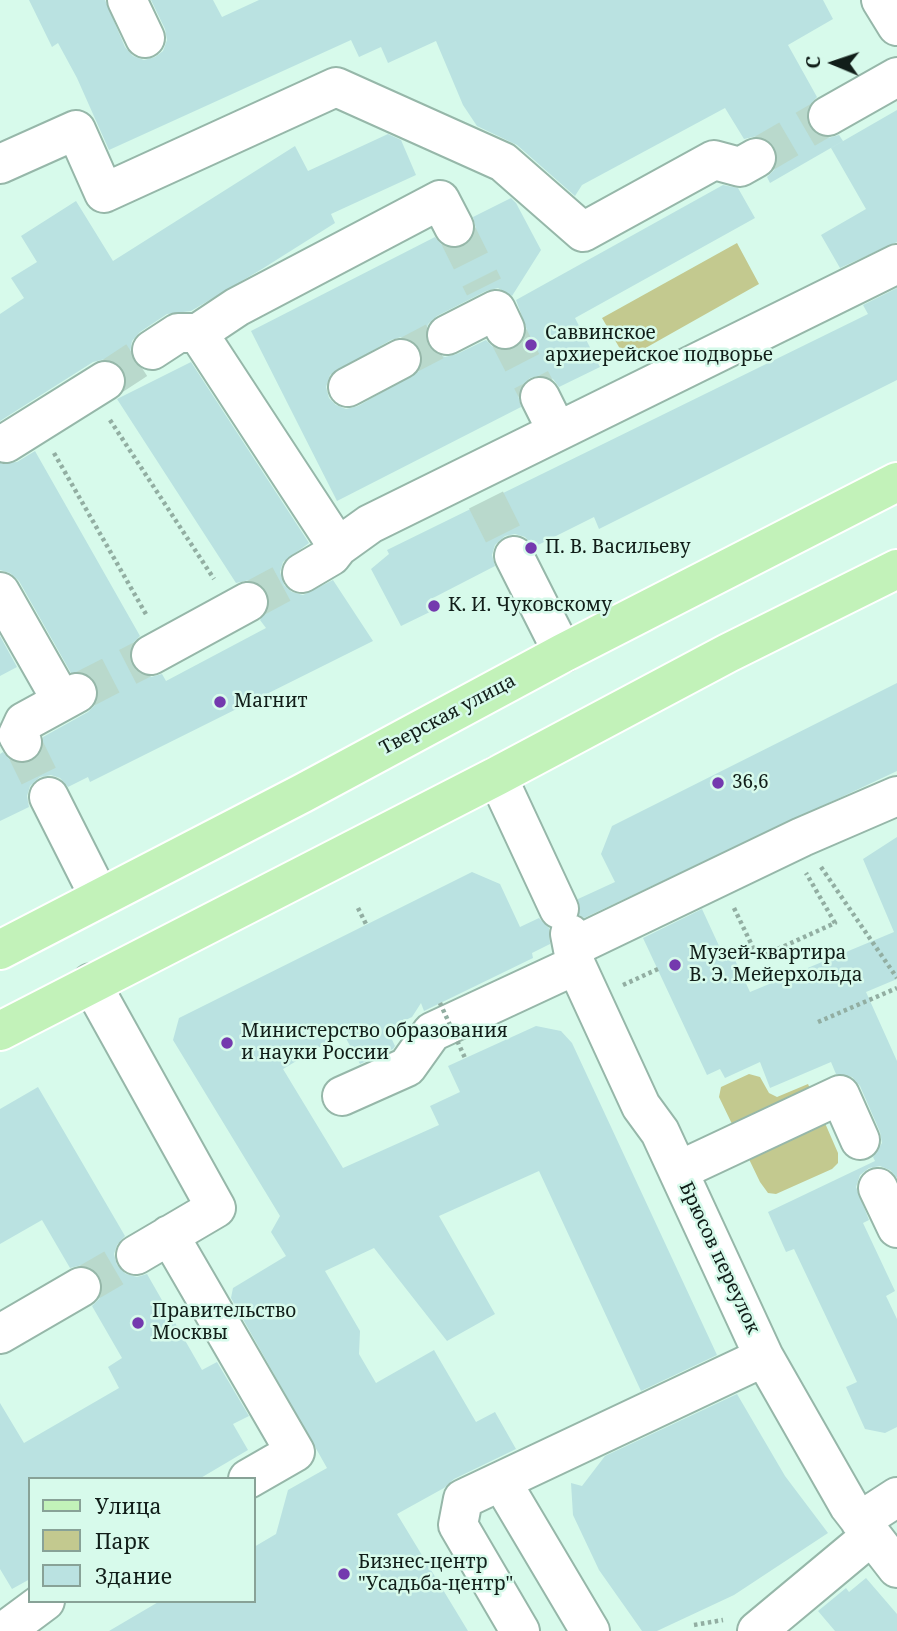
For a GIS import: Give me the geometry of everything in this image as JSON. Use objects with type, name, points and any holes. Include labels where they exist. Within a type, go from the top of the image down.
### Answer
[{"type":"main road","name":"Тверская улица","points":[[0,950],[99,896],[303,793],[563,653],[897,482]]},
{"type":"main road","points":[[0,1031],[498,776],[728,653],[897,569]]},
{"type":"street","points":[[127,0],[145,38]]},
{"type":"street","points":[[881,0],[897,26]]},
{"type":"street","points":[[828,116],[897,77]]},
{"type":"street","points":[[0,164],[76,130],[104,192],[335,87],[503,162],[583,232],[714,160],[740,167],[755,158]]},
{"type":"street","points":[[152,349],[178,333],[198,332],[237,307],[440,200],[454,227]]},
{"type":"street","points":[[302,573],[331,556],[338,547],[370,524],[479,486],[557,431],[897,264]]},
{"type":"street","points":[[447,335],[495,309]]},
{"type":"street","points":[[198,332],[338,547]]},
{"type":"street","points":[[348,387],[401,359]]},
{"type":"street","points":[[6,443],[105,396]]},
{"type":"street","points":[[540,397],[557,431]]},
{"type":"street","points":[[514,556],[563,653]]},
{"type":"street","points":[[0,592],[70,697],[24,722],[18,735],[22,742]]},
{"type":"street","points":[[158,651],[241,606]]},
{"type":"street","name":"Брюсов переулок","points":[[498,776],[641,1106],[660,1132],[764,1357],[821,1458],[866,1529],[897,1568]]},
{"type":"street","points":[[342,1096],[407,1067],[432,1032],[570,939],[897,796]]},
{"type":"street","points":[[49,797],[99,896]]},
{"type":"street","points":[[91,983],[216,1208],[136,1255]]},
{"type":"street","points":[[678,1171],[840,1095],[860,1140]]},
{"type":"street","points":[[878,1188],[897,1228]]},
{"type":"street","points":[[169,1235],[295,1452],[251,1477]]},
{"type":"street","points":[[0,1334],[81,1287]]},
{"type":"street","points":[[520,1631],[458,1525],[463,1499],[764,1357]]},
{"type":"street","points":[[501,1481],[590,1631]]},
{"type":"street","points":[[757,1631],[897,1497]]},
{"type":"street","points":[[0,1624],[7,1631],[42,1603]]},
{"type":"path","points":[[105,396],[241,606]]},
{"type":"path","points":[[50,446],[158,651]]},
{"type":"path","points":[[802,837],[897,978]]},
{"type":"path","points":[[732,904],[758,958],[835,923],[806,873],[794,878]]},
{"type":"path","points":[[358,908],[366,924]]},
{"type":"path","points":[[619,987],[657,969]]},
{"type":"path","points":[[818,1023],[897,988]]},
{"type":"path","points":[[440,1003],[465,1058]]},
{"type":"green space","points":[[737,243],[759,284],[626,359],[602,318]]},
{"type":"green space","points":[[749,1074],[760,1077],[769,1093],[777,1097],[808,1084],[838,1153],[838,1163],[832,1169],[776,1194],[768,1193],[760,1182],[719,1097],[721,1087]]},
{"type":"building","points":[[29,0],[105,0],[125,47],[133,56],[144,60],[163,51],[167,40],[165,29],[151,0],[213,0],[222,17],[259,0],[823,0],[833,19],[788,45],[817,97],[809,106],[806,116],[809,126],[818,135],[828,138],[839,135],[843,141],[770,183],[767,177],[775,169],[778,159],[775,147],[768,140],[757,136],[744,139],[725,108],[582,185],[575,196],[517,145],[477,126],[463,105],[436,41],[388,63],[381,47],[359,57],[351,40],[109,150],[77,78],[58,43],[52,47]]},
{"type":"building","points":[[897,110],[897,242],[840,268],[821,235],[866,209],[831,148]]},
{"type":"building","points":[[388,134],[401,140],[416,175],[331,214],[335,223],[262,269],[191,311],[167,314],[140,332],[132,341],[130,353],[116,362],[105,359],[93,362],[0,421],[0,314],[24,298],[11,278],[37,262],[21,236],[76,201],[113,261],[295,146],[308,171]]},
{"type":"building","name":"Саввинское архиерейское подворье","points":[[723,185],[738,188],[755,218],[575,318],[600,367],[559,387],[553,379],[542,375],[530,378],[521,386],[518,395],[521,407],[337,501],[251,331],[435,237],[442,245],[452,249],[465,246],[476,229],[473,217],[511,198],[541,250],[512,296],[498,288],[486,291],[437,316],[428,324],[425,335],[427,344],[435,353],[445,357],[486,340],[503,351],[514,349],[523,342],[527,330],[516,300]],"holes":[[[401,337],[412,340],[420,348],[423,359],[419,371],[358,406],[346,409],[329,398],[326,387],[330,375],[391,340]]]},
{"type":"building","points":[[897,288],[897,380],[599,529],[594,517],[534,547],[525,537],[515,534],[505,536],[495,545],[492,555],[495,566],[431,599],[436,609],[401,626],[371,569],[389,554],[387,550],[868,314],[863,305]]},
{"type":"building","points":[[191,362],[309,543],[283,562],[280,572],[284,585],[292,592],[303,595],[333,580],[373,641],[90,782],[88,777],[68,787],[60,778],[51,775],[40,777],[30,786],[27,796],[29,807],[0,821],[0,754],[3,752],[10,760],[21,764],[33,761],[41,752],[43,737],[88,712],[96,704],[99,693],[96,683],[89,675],[71,673],[19,581],[10,573],[0,570],[0,463],[17,462],[35,451],[140,636],[133,643],[129,654],[132,665],[139,673],[151,677],[162,674],[166,681],[266,628],[260,620],[270,603],[267,591],[260,584],[249,580],[236,583],[117,399]]},
{"type":"building","points":[[0,636],[17,667],[0,676]]},
{"type":"building","points":[[897,683],[897,771],[584,918],[579,915],[578,899],[615,882],[601,854],[612,826]]},
{"type":"building","points":[[897,837],[897,979],[866,992],[897,1061],[897,1178],[890,1170],[880,1166],[869,1168],[860,1175],[856,1187],[869,1220],[863,1223],[895,1291],[886,1296],[897,1319],[897,1427],[885,1433],[865,1429],[846,1387],[857,1382],[794,1249],[786,1252],[768,1212],[875,1161],[873,1157],[882,1143],[880,1132],[860,1086],[852,1077],[836,1074],[831,1062],[770,1088],[760,1062],[725,1078],[720,1069],[707,1075],[643,938],[702,909],[726,961],[734,958],[750,992],[894,932],[863,859]]},
{"type":"building","points":[[472,872],[500,884],[520,927],[539,918],[549,928],[550,944],[532,953],[533,958],[424,1011],[421,1003],[412,1017],[387,1029],[395,1046],[393,1049],[360,1064],[343,1033],[283,1069],[343,1168],[439,1125],[430,1106],[460,1092],[448,1066],[536,1026],[561,1031],[572,1043],[717,1355],[641,1391],[539,1171],[439,1216],[495,1314],[447,1341],[374,1248],[325,1271],[360,1331],[359,1354],[376,1383],[434,1350],[476,1422],[495,1412],[516,1449],[454,1479],[444,1488],[397,1514],[468,1631],[109,1631],[157,1603],[256,1603],[256,1546],[276,1534],[288,1490],[327,1468],[231,1298],[233,1288],[286,1256],[271,1232],[280,1216],[173,1040],[179,1018]]},
{"type":"building","name":"Правительство Москвы","points":[[38,1087],[125,1236],[117,1245],[114,1254],[117,1265],[126,1274],[137,1277],[147,1274],[202,1370],[217,1362],[249,1416],[233,1424],[248,1450],[202,1477],[28,1477],[28,1580],[12,1589],[0,1569],[0,1403],[24,1443],[119,1388],[108,1367],[122,1358],[92,1306],[100,1298],[103,1288],[100,1275],[82,1265],[70,1268],[42,1220],[0,1244],[0,1109]]},
{"type":"building","points":[[737,1394],[785,1476],[828,1533],[734,1595],[657,1631],[642,1631],[599,1570],[573,1515],[571,1483],[582,1486],[605,1456]]},
{"type":"building","points":[[866,1578],[897,1614],[897,1631],[835,1631],[818,1611],[846,1588],[849,1592]]},
{"type":"tunnel","points":[[756,158],[828,116]]},
{"type":"tunnel","points":[[454,227],[484,287]]},
{"type":"tunnel","points":[[505,329],[540,397]]},
{"type":"tunnel","points":[[401,359],[447,335]]},
{"type":"tunnel","points":[[105,381],[152,350]]},
{"type":"tunnel","points":[[486,500],[514,556]]},
{"type":"tunnel","points":[[248,602],[302,573]]},
{"type":"tunnel","points":[[77,693],[151,655]]},
{"type":"tunnel","points":[[22,742],[49,797]]},
{"type":"tunnel","points":[[81,1287],[136,1255]]},
{"type":"place","name":"Саввинское архиерейское подворье","points":[[531,345]]},
{"type":"place","name":"П. В. Васильеву","points":[[531,548]]},
{"type":"place","name":"К. И. Чуковскому","points":[[434,606]]},
{"type":"place","name":"Магнит","points":[[220,702]]},
{"type":"place","name":"36,6","points":[[718,783]]},
{"type":"place","name":"Музей-квартира В. Э. Мейерхольда","points":[[675,965]]},
{"type":"place","name":"Министерство образования и науки России","points":[[227,1043]]},
{"type":"place","name":"Правительство Москвы","points":[[138,1323]]},
{"type":"place","name":"Бизнес-центр \"Усадьба-центр\"","points":[[344,1574]]}]
